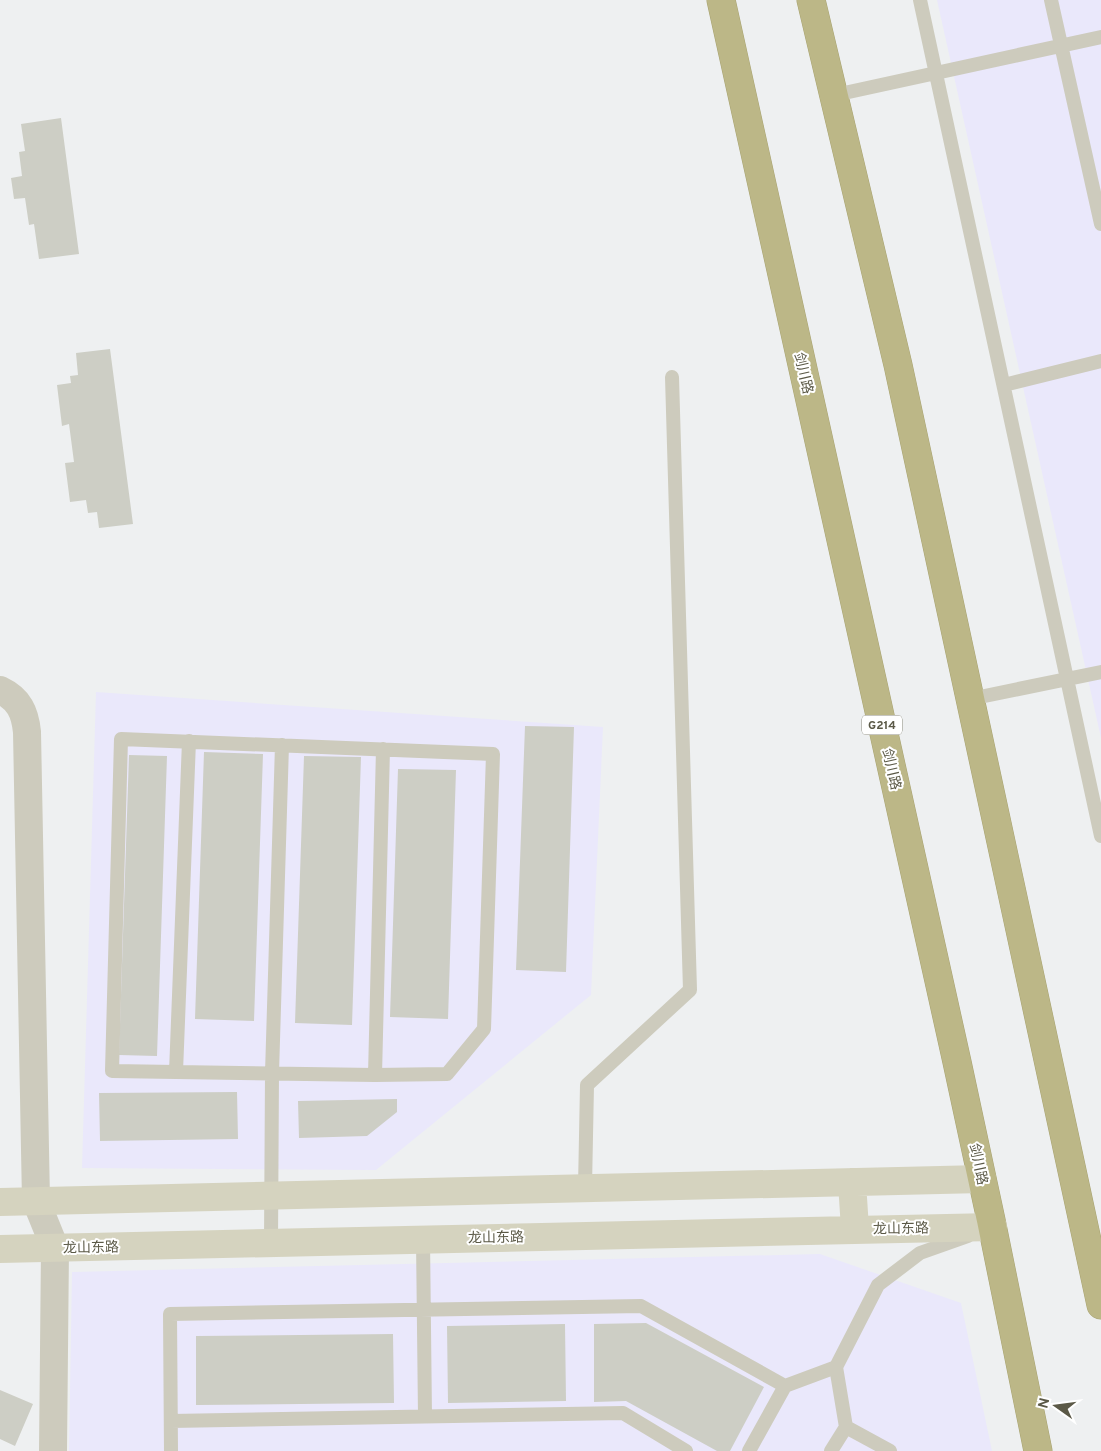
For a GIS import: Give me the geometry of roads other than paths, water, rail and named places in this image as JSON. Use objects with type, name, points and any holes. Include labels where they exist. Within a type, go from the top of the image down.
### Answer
[{"type":"highway","name":"剑川路","points":[[721,0],[993,1227],[1038,1451]]},
{"type":"highway","points":[[812,0],[898,365],[1101,1305]]},
{"type":"street","points":[[0,690],[16,700],[22,709],[27,732],[36,1201],[55,1248],[53,1451]]},
{"type":"street","points":[[0,1202],[982,1179]]},
{"type":"street","points":[[852,1182],[854,1229]]},
{"type":"street","name":"龙山东路","points":[[0,1249],[993,1227]]},
{"type":"lane","points":[[920,0],[1101,836]]},
{"type":"lane","points":[[1051,0],[1097,190],[1101,224]]},
{"type":"lane","points":[[834,96],[1101,37]]},
{"type":"lane","points":[[1004,385],[1101,361]]},
{"type":"lane","points":[[585,1187],[587,1085],[690,990],[672,377]]},
{"type":"lane","points":[[970,699],[1101,672]]},
{"type":"lane","points":[[122,739],[282,745],[494,754],[484,1029],[447,1074],[375,1075],[112,1071],[122,739]]},
{"type":"lane","points":[[176,1072],[189,741]]},
{"type":"lane","points":[[271,1242],[272,1073],[282,745]]},
{"type":"lane","points":[[375,1075],[383,749]]},
{"type":"lane","points":[[831,1451],[846,1427],[836,1367],[878,1285],[920,1254],[993,1227]]},
{"type":"lane","points":[[422,1239],[425,1416]]},
{"type":"lane","points":[[171,1451],[170,1314],[642,1306],[785,1386]]},
{"type":"lane","points":[[749,1451],[785,1386],[836,1367]]},
{"type":"lane","points":[[172,1421],[623,1413],[686,1451]]},
{"type":"lane","points":[[846,1427],[890,1451]]}]
